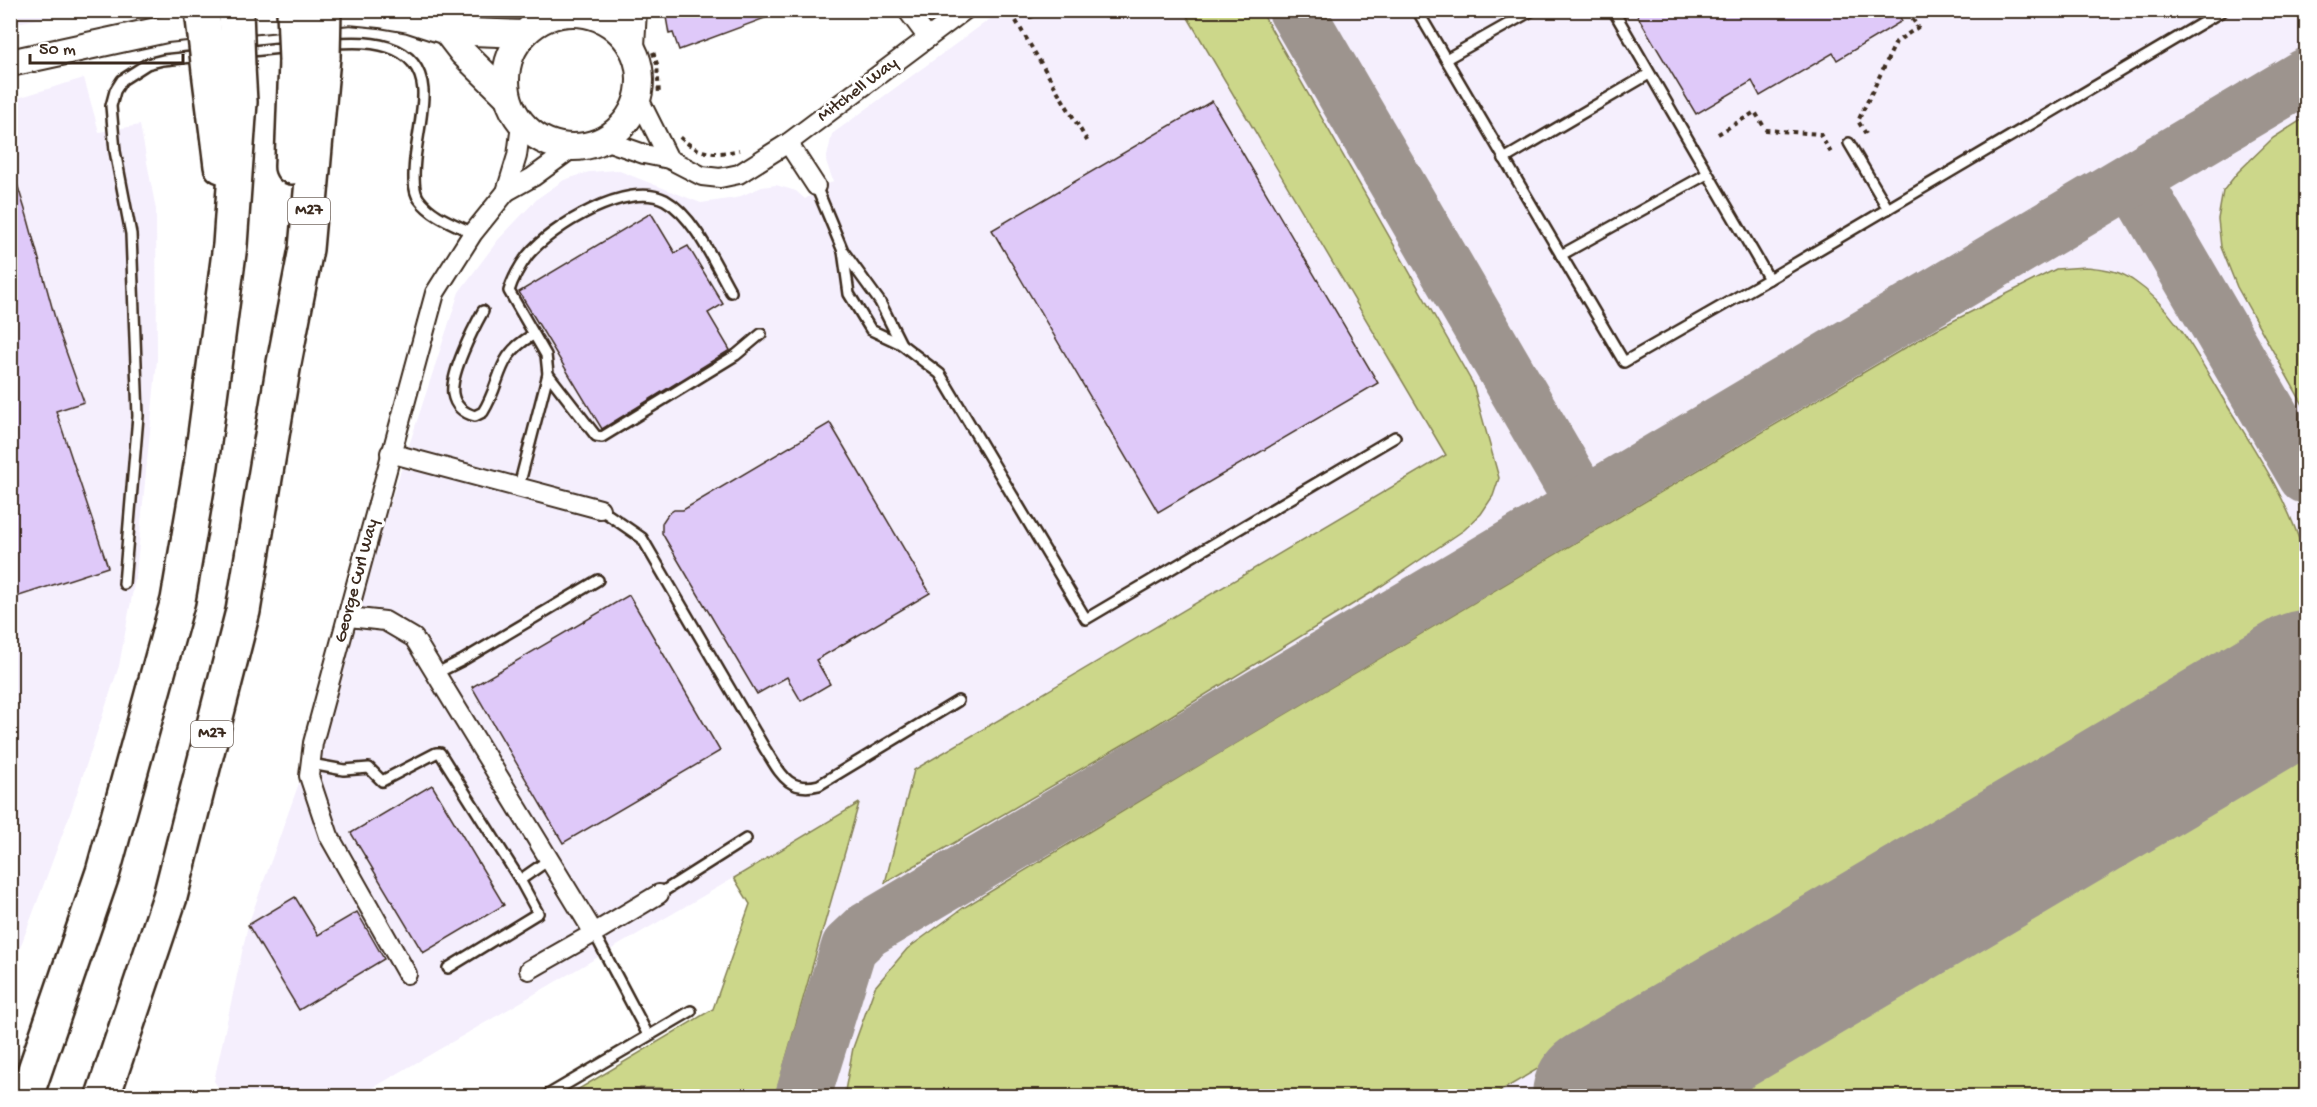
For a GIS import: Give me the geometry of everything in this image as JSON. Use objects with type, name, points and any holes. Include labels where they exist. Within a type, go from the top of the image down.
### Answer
[{"type":"highway","points":[[26,1096],[103,872],[178,600],[201,465],[230,245],[240,102],[224,69],[202,10]]},
{"type":"highway","points":[[224,69],[236,10]]},
{"type":"highway","name":"M27","points":[[294,10],[309,52]]},
{"type":"highway","name":"M27","points":[[103,1096],[170,897],[243,611],[285,363],[309,52],[324,10]]},
{"type":"street","points":[[633,10],[641,45],[638,62],[641,79],[669,159]]},
{"type":"street","points":[[907,10],[928,38]]},
{"type":"street","name":"Mitchell Way","points":[[604,140],[644,154],[669,159],[702,176],[720,178],[739,174],[788,143],[965,10]]},
{"type":"street","points":[[10,63],[166,29],[350,11],[409,19],[446,31],[523,34]]},
{"type":"street","points":[[641,45],[604,20],[586,13],[568,11],[551,15],[536,23],[523,34],[511,52],[505,73],[507,96],[521,124],[533,135],[548,143],[574,147],[584,147],[604,140],[649,100]]},
{"type":"street","points":[[446,31],[463,53],[507,96]]},
{"type":"street","name":"George Curl Way","points":[[407,974],[329,836],[309,776],[314,743],[349,617],[390,453],[435,293],[473,233],[506,192],[517,156],[521,124]]},
{"type":"street","points":[[788,143],[816,186]]},
{"type":"street","name":"George Curl Way","points":[[506,192],[533,177],[574,147]]},
{"type":"street","points":[[390,453],[600,509]]},
{"type":"street","points":[[349,617],[385,621],[414,638],[594,933]]},
{"type":"street","points":[[529,970],[659,894]]},
{"type":"lane","points":[[1417,10],[1624,362],[2224,10]]},
{"type":"lane","points":[[1446,59],[1533,10]]},
{"type":"lane","points":[[1612,10],[1769,279]]},
{"type":"lane","points":[[124,584],[138,416],[132,234],[115,151],[111,106],[115,91],[122,80],[147,64],[163,60],[309,52],[349,42],[382,44],[401,52],[415,67],[423,90],[414,174],[418,198],[437,216],[473,233]]},
{"type":"lane","points":[[1504,159],[1649,74]]},
{"type":"lane","points":[[1849,143],[1888,209]]},
{"type":"lane","points":[[1561,255],[1707,174]]},
{"type":"lane","points":[[816,186],[843,251],[873,292],[902,344]]},
{"type":"lane","points":[[519,486],[548,374],[546,355],[509,291],[513,276],[529,254],[557,228],[594,209],[638,195],[651,194],[666,200],[681,213],[697,233],[731,292]]},
{"type":"lane","points":[[843,251],[849,294],[871,330],[902,344],[940,374],[1086,619],[1395,437]]},
{"type":"lane","points":[[483,311],[466,345],[453,387],[453,397],[466,413],[475,416],[483,412],[508,354],[533,335]]},
{"type":"lane","points":[[548,374],[596,436],[602,437],[736,355],[761,333]]},
{"type":"lane","points":[[600,509],[642,538],[765,749],[785,779],[795,786],[808,788],[819,785],[958,701]]},
{"type":"lane","points":[[435,674],[463,660],[598,580]]},
{"type":"lane","points":[[311,764],[344,770],[369,768],[382,781],[440,753],[520,880],[538,914],[448,968]]},
{"type":"lane","points":[[659,894],[746,839]]},
{"type":"lane","points":[[520,880],[549,860]]},
{"type":"lane","points":[[594,933],[648,1035]]},
{"type":"lane","points":[[546,1096],[691,1011]]},
{"type":"path","points":[[1866,134],[1858,121],[1896,42],[1918,27],[1910,14],[1915,10]]},
{"type":"path","points":[[1016,21],[1089,144]]},
{"type":"path","points":[[641,45],[657,64],[649,100]]},
{"type":"path","points":[[1718,134],[1755,112],[1766,130],[1820,134],[1831,153]]},
{"type":"path","points":[[678,135],[692,148],[713,154],[746,148]]},
{"type":"shaded area","points":[[11,10],[80,10],[80,11],[11,24]]},
{"type":"shaded area","points":[[1001,11],[2306,11],[2306,1096],[567,1096],[714,1009],[750,904],[734,878],[359,1096],[224,1096],[214,1081],[248,925],[299,783],[459,292],[498,240],[538,198],[564,180],[589,172],[617,170],[701,203],[736,198],[762,187],[776,185],[796,191],[805,199],[833,181],[826,161],[832,134]]},
{"type":"shaded area","points":[[84,78],[99,132],[140,125],[156,210],[157,360],[136,574],[119,666],[70,814],[11,972],[11,100]]},
{"type":"green space","points":[[1184,11],[1261,11],[1473,384],[1499,478],[1493,496],[1481,514],[1464,530],[1371,593],[1143,733],[885,883],[914,770],[1446,455]]},
{"type":"green space","points":[[2306,117],[2306,410],[2237,287],[2221,247],[2218,219],[2223,191],[2238,172],[2273,138]]},
{"type":"green space","points":[[2086,267],[2117,272],[2134,281],[2161,305],[2194,349],[2267,471],[2296,530],[2306,566],[2306,615],[1492,1096],[844,1096],[853,1048],[875,987],[907,949],[963,908],[1211,758],[1937,329],[2056,269]]},
{"type":"green space","points":[[2306,744],[2306,1096],[1710,1096]]},
{"type":"green space","points":[[859,803],[777,1090],[772,1096],[724,1096],[640,1088],[639,1096],[567,1096],[713,1009],[750,904],[734,878]]},
{"type":"building","points":[[681,10],[781,10],[781,12],[679,50],[673,33],[669,34],[666,17]]},
{"type":"building","points":[[1634,10],[1896,10],[1902,21],[1837,60],[1833,53],[1760,96],[1752,81],[1696,114]]},
{"type":"building","points":[[1212,101],[1378,383],[1158,512],[992,230]]},
{"type":"building","points":[[14,174],[58,329],[84,402],[56,411],[108,567],[10,599],[10,175]]},
{"type":"building","points":[[651,213],[675,253],[688,246],[723,304],[708,313],[730,350],[602,429],[519,292]]},
{"type":"building","points":[[830,423],[930,593],[816,660],[830,684],[801,701],[787,677],[757,694],[662,533],[662,523],[674,510],[683,510]]},
{"type":"building","points":[[629,595],[720,751],[563,843],[472,687]]},
{"type":"building","points":[[432,785],[504,905],[423,953],[351,833]]},
{"type":"building","points":[[295,897],[318,935],[357,912],[384,959],[299,1010],[248,925]]},
{"type":"taxiway","points":[[1296,10],[1583,503]]},
{"type":"taxiway","points":[[803,1096],[849,947],[867,930],[2306,76]]},
{"type":"taxiway","points":[[2133,179],[2306,476]]},
{"type":"runway","points":[[1601,1096],[2306,679]]}]
